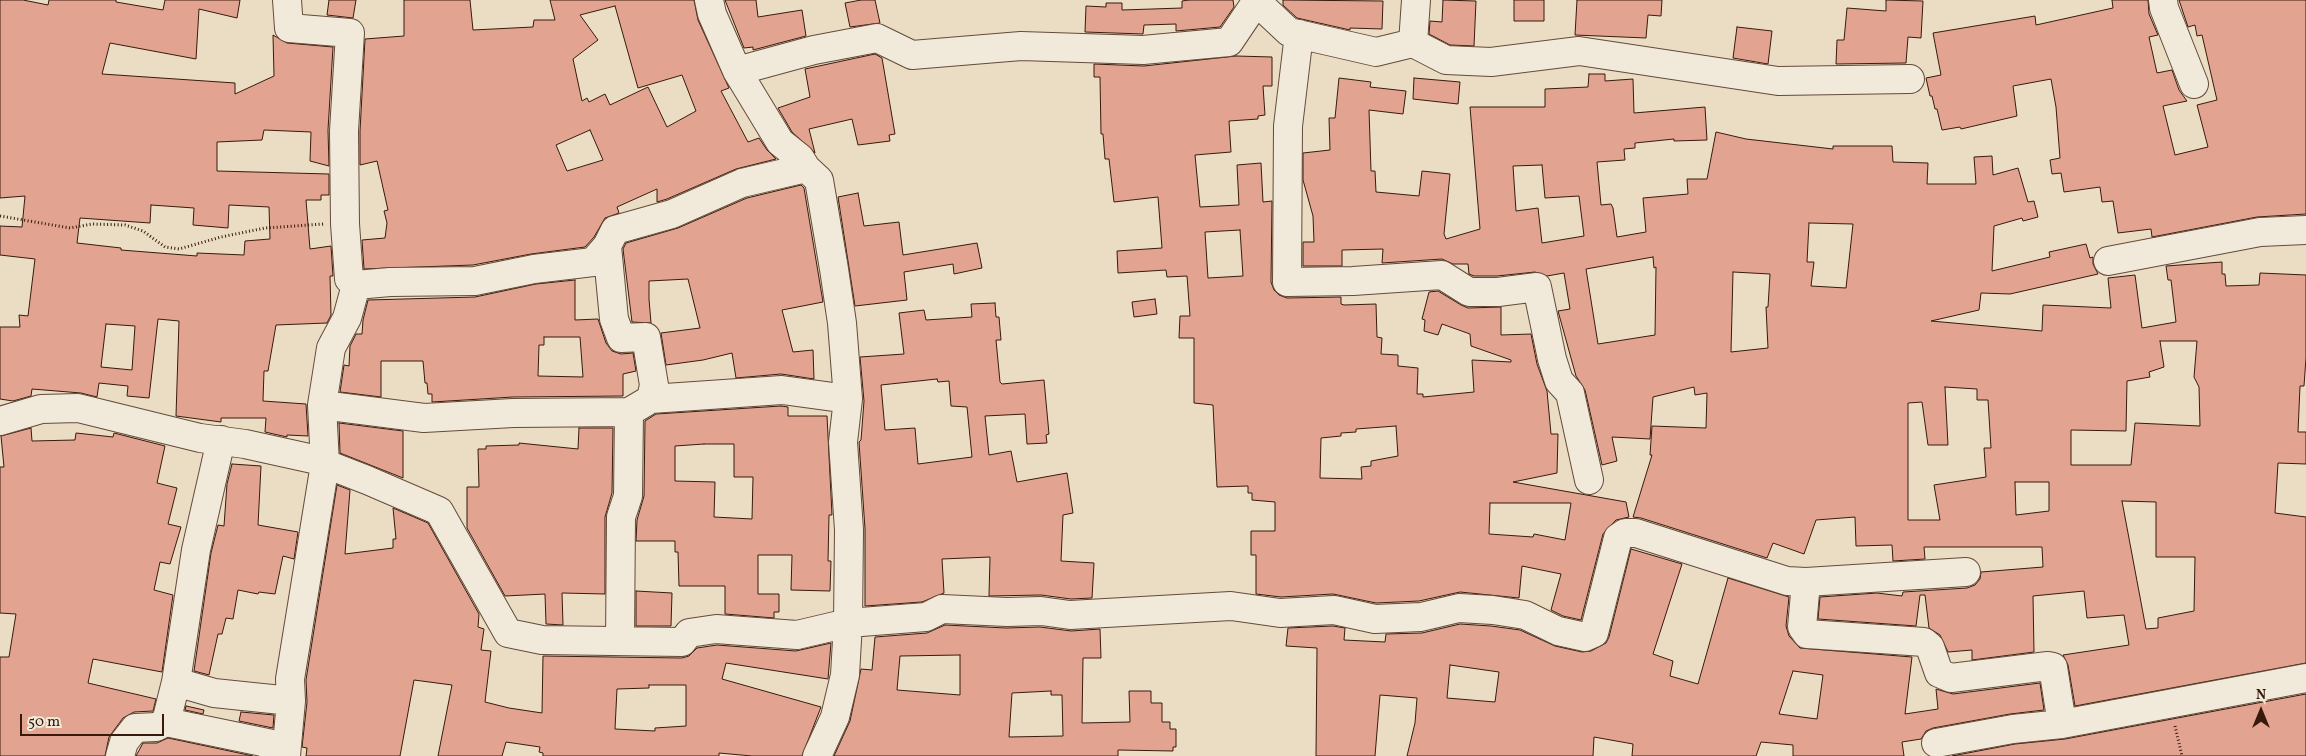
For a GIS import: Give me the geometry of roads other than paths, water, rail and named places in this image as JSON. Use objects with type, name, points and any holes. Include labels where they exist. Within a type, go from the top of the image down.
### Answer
[{"type":"street","points":[[288,0],[289,28],[350,33],[344,131],[345,224],[349,279],[356,285],[390,282],[475,281],[593,262],[608,246],[616,230],[672,214],[742,183],[806,168]]},
{"type":"street","points":[[709,0],[712,14],[736,70],[780,142],[800,158],[806,168],[819,180],[842,323],[848,399],[843,442],[849,530],[846,675],[835,717],[817,756]]},
{"type":"street","points":[[1413,44],[1416,0]]},
{"type":"street","points":[[2163,0],[2164,8],[2194,84]]},
{"type":"street","points":[[736,70],[814,50],[877,38],[912,55],[1021,46],[1143,50],[1229,42],[1256,1],[1289,32],[1376,52],[1413,44],[1446,60],[1491,62],[1579,51],[1778,81],[1910,79]]},
{"type":"street","points":[[1300,34],[1288,126],[1287,282],[1353,281],[1442,275],[1469,292],[1498,292],[1537,287],[1552,359],[1559,381],[1570,393],[1589,480]]},
{"type":"street","points":[[2108,261],[2260,232],[2306,230]]},
{"type":"street","points":[[608,246],[614,319],[621,338],[646,337],[654,385],[640,406],[628,496],[620,516],[620,641]]},
{"type":"street","points":[[286,756],[291,700],[290,679],[325,464],[322,405],[331,348],[347,318],[356,285]]},
{"type":"street","points":[[322,405],[424,418],[640,406],[782,390],[848,399]]},
{"type":"street","points":[[0,422],[41,409],[78,408],[200,438],[254,446],[325,464],[439,511],[508,633],[542,640],[682,642],[689,633],[716,629],[797,635],[848,622],[926,617],[942,610],[1041,611],[1070,615],[1231,606],[1280,613],[1334,610],[1375,619],[1421,617],[1459,608],[1492,610],[1525,615],[1558,631],[1585,638],[1594,633],[1618,538],[1625,533],[1636,533],[1787,581],[1806,582],[1966,572]]},
{"type":"street","points":[[166,722],[176,682],[193,567],[221,440]]},
{"type":"street","points":[[1806,582],[1802,627],[1807,634],[1924,642],[1930,647],[1939,672],[1951,678],[2048,666],[2053,667],[2062,724]]},
{"type":"street","points":[[1936,743],[2013,728],[2062,724],[2306,678]]},
{"type":"street","points":[[176,682],[214,693],[291,700]]},
{"type":"street","points":[[120,756],[124,742],[135,728],[156,727],[166,722],[277,745],[273,756]]}]
